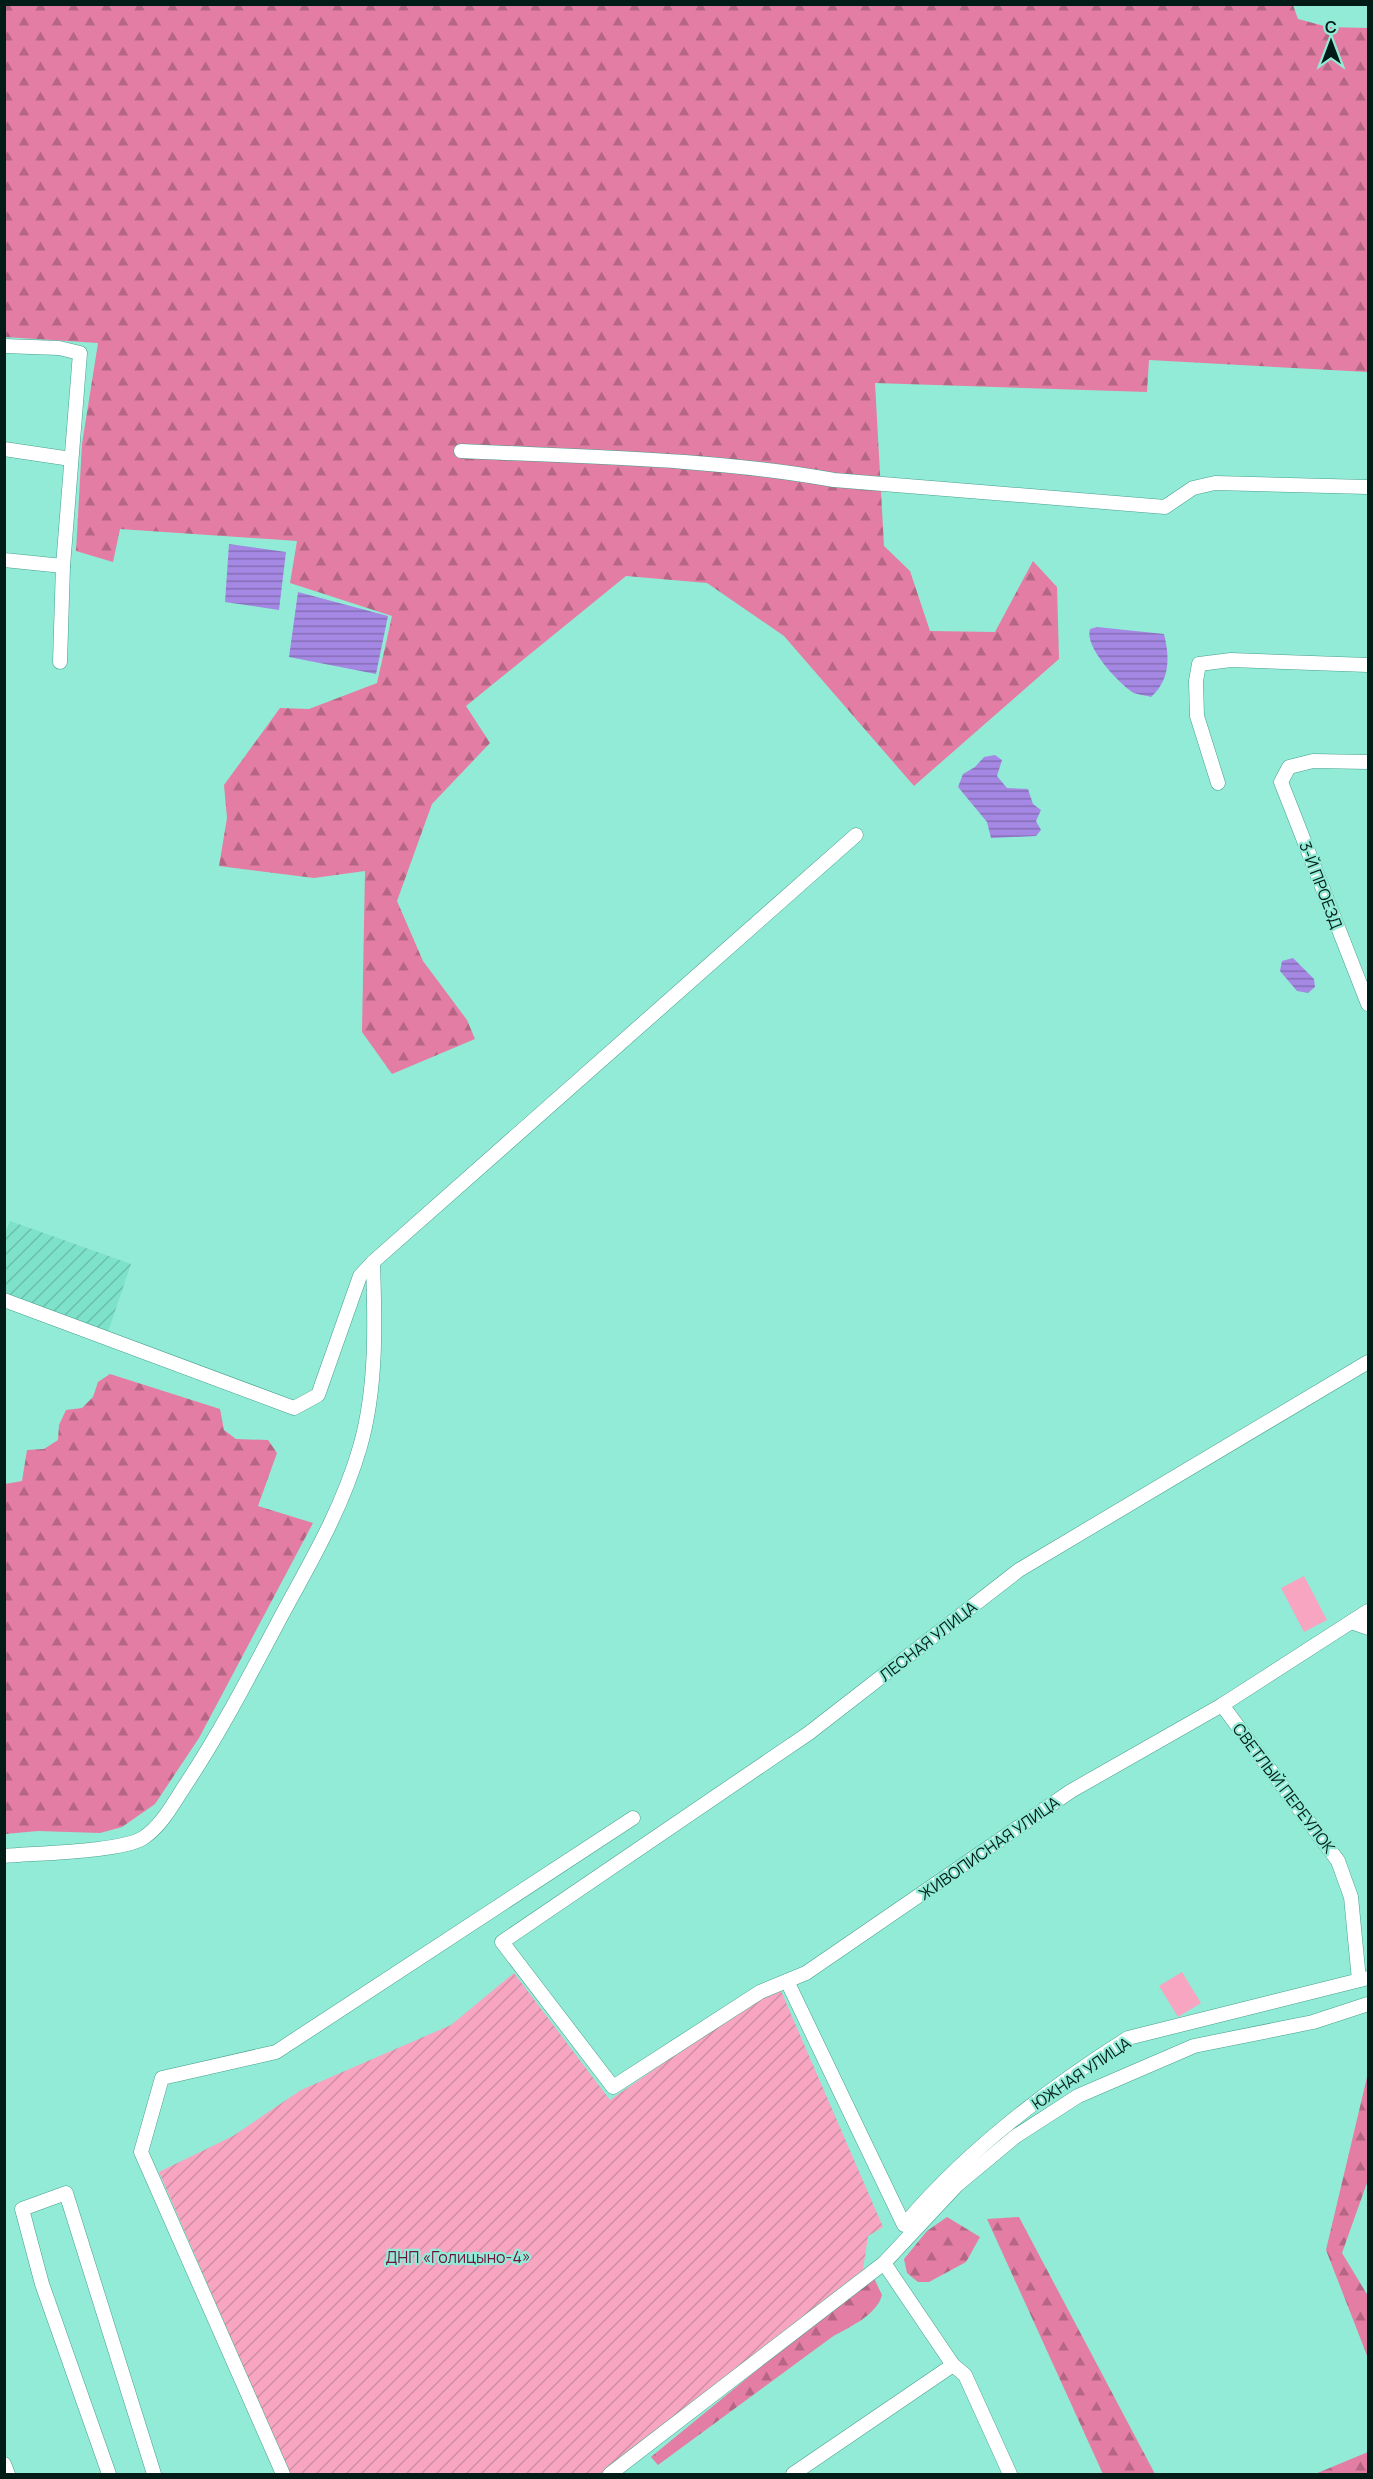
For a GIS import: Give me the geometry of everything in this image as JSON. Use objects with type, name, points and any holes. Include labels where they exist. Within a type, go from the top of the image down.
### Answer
[{"type":"street","points":[[4,346],[59,348],[80,353],[63,566],[60,662]]},
{"type":"street","points":[[4,449],[71,459]]},
{"type":"street","points":[[461,451],[690,462],[834,480],[1165,507],[1193,488],[1215,483],[1368,487]]},
{"type":"street","points":[[4,561],[63,566]]},
{"type":"street","points":[[1218,783],[1197,716],[1196,681],[1199,664],[1231,660],[1368,665]]},
{"type":"street","name":"3-Й ПРОЕЗД","points":[[1368,762],[1313,761],[1289,767],[1281,782],[1368,1004]]},
{"type":"street","points":[[4,1300],[294,1408],[318,1395],[360,1276],[373,1262],[856,835]]},
{"type":"street","points":[[4,1856],[123,1846],[143,1838],[160,1822],[219,1734],[331,1525],[360,1447],[370,1397],[374,1310],[373,1262]]},
{"type":"street","name":"ЛЕСНАЯ УЛИЦА","points":[[613,2088],[502,1942],[809,1733],[1019,1570],[1368,1362]]},
{"type":"street","name":"ЖИВОПИСНАЯ УЛИЦА","points":[[613,2088],[760,1992],[806,1973],[1071,1791],[1222,1705],[1368,1611]]},
{"type":"street","points":[[1351,1622],[1368,1628]]},
{"type":"street","name":"СВЕТЛЫЙ ПЕРЕУЛОК","points":[[1222,1705],[1338,1861],[1352,1897],[1364,1979]]},
{"type":"street","points":[[283,2475],[141,2152],[162,2078],[276,2052],[633,1818]]},
{"type":"street","name":"ЮЖНАЯ УЛИЦА","points":[[787,1981],[904,2224],[934,2189],[989,2138],[1098,2057],[1128,2038],[1364,1979]]},
{"type":"street","points":[[610,2475],[884,2263],[957,2185],[1016,2136],[1078,2096],[1194,2046],[1313,2022],[1368,2004]]},
{"type":"street","points":[[109,2475],[42,2284],[22,2209],[66,2193],[154,2475]]},
{"type":"street","points":[[884,2263],[953,2365],[965,2375],[1010,2475]]},
{"type":"street","points":[[793,2475],[953,2365]]},
{"type":"street","points":[[4,2464],[8,2475]]},
{"type":"shaded area","points":[[229,544],[286,552],[279,610],[225,602]]},
{"type":"shaded area","points":[[298,592],[388,616],[376,674],[289,657]]},
{"type":"shaded area","points":[[1097,627],[1164,634],[1167,668],[1162,683],[1151,697],[1132,692],[1104,664],[1092,645],[1090,636],[1090,629]]},
{"type":"shaded area","points":[[995,755],[1002,760],[997,776],[1007,788],[1028,789],[1033,804],[1041,810],[1036,821],[1041,830],[1036,836],[991,838],[987,822],[958,787],[963,774],[975,767],[984,757]]},
{"type":"shaded area","points":[[1293,958],[1314,979],[1315,987],[1308,993],[1297,991],[1280,971],[1282,961]]},
{"type":"shaded area","points":[[10,1221],[131,1264],[108,1332],[5,1293],[5,1233]]},
{"type":"green space","points":[[4,5],[1293,5],[1298,19],[1328,27],[1368,28],[1368,372],[1149,360],[1147,392],[875,383],[884,546],[910,571],[930,631],[995,632],[1033,561],[1057,587],[1059,659],[914,786],[784,636],[707,583],[626,576],[466,706],[490,743],[432,804],[397,901],[423,961],[467,1020],[475,1039],[392,1074],[362,1032],[365,871],[314,878],[219,866],[227,818],[224,785],[280,708],[309,709],[377,683],[392,616],[290,583],[297,541],[120,529],[113,562],[76,551],[82,444],[98,343],[5,337]]},
{"type":"green space","points":[[110,1374],[220,1409],[224,1430],[236,1439],[268,1440],[277,1453],[258,1506],[313,1523],[199,1738],[155,1804],[122,1827],[100,1833],[38,1831],[5,1834],[5,1484],[22,1481],[27,1450],[44,1449],[58,1440],[59,1425],[66,1410],[82,1408],[93,1397],[98,1382]]},
{"type":"green space","points":[[1304,1576],[1327,1620],[1304,1632],[1281,1588]]},
{"type":"green space","points":[[1182,1972],[1201,2003],[1178,2017],[1159,1986]]},
{"type":"green space","name":"ДНП «Голицыно-4»","points":[[514,1973],[610,2100],[778,1984],[883,2227],[868,2236],[863,2270],[600,2474],[290,2474],[159,2172],[233,2136],[301,2090],[451,2025]]},
{"type":"green space","points":[[1368,2073],[1368,2180],[1342,2253],[1368,2296],[1368,2358],[1326,2250]]},
{"type":"green space","points":[[947,2217],[980,2237],[966,2262],[929,2282],[918,2282],[907,2273],[904,2259],[927,2231]]},
{"type":"green space","points":[[1019,2217],[1155,2474],[1103,2474],[987,2219]]},
{"type":"green space","points":[[874,2278],[882,2295],[868,2315],[832,2337],[658,2465],[651,2457],[791,2342]]},
{"type":"green space","points":[[1368,2452],[1368,2474],[1315,2474]]}]
